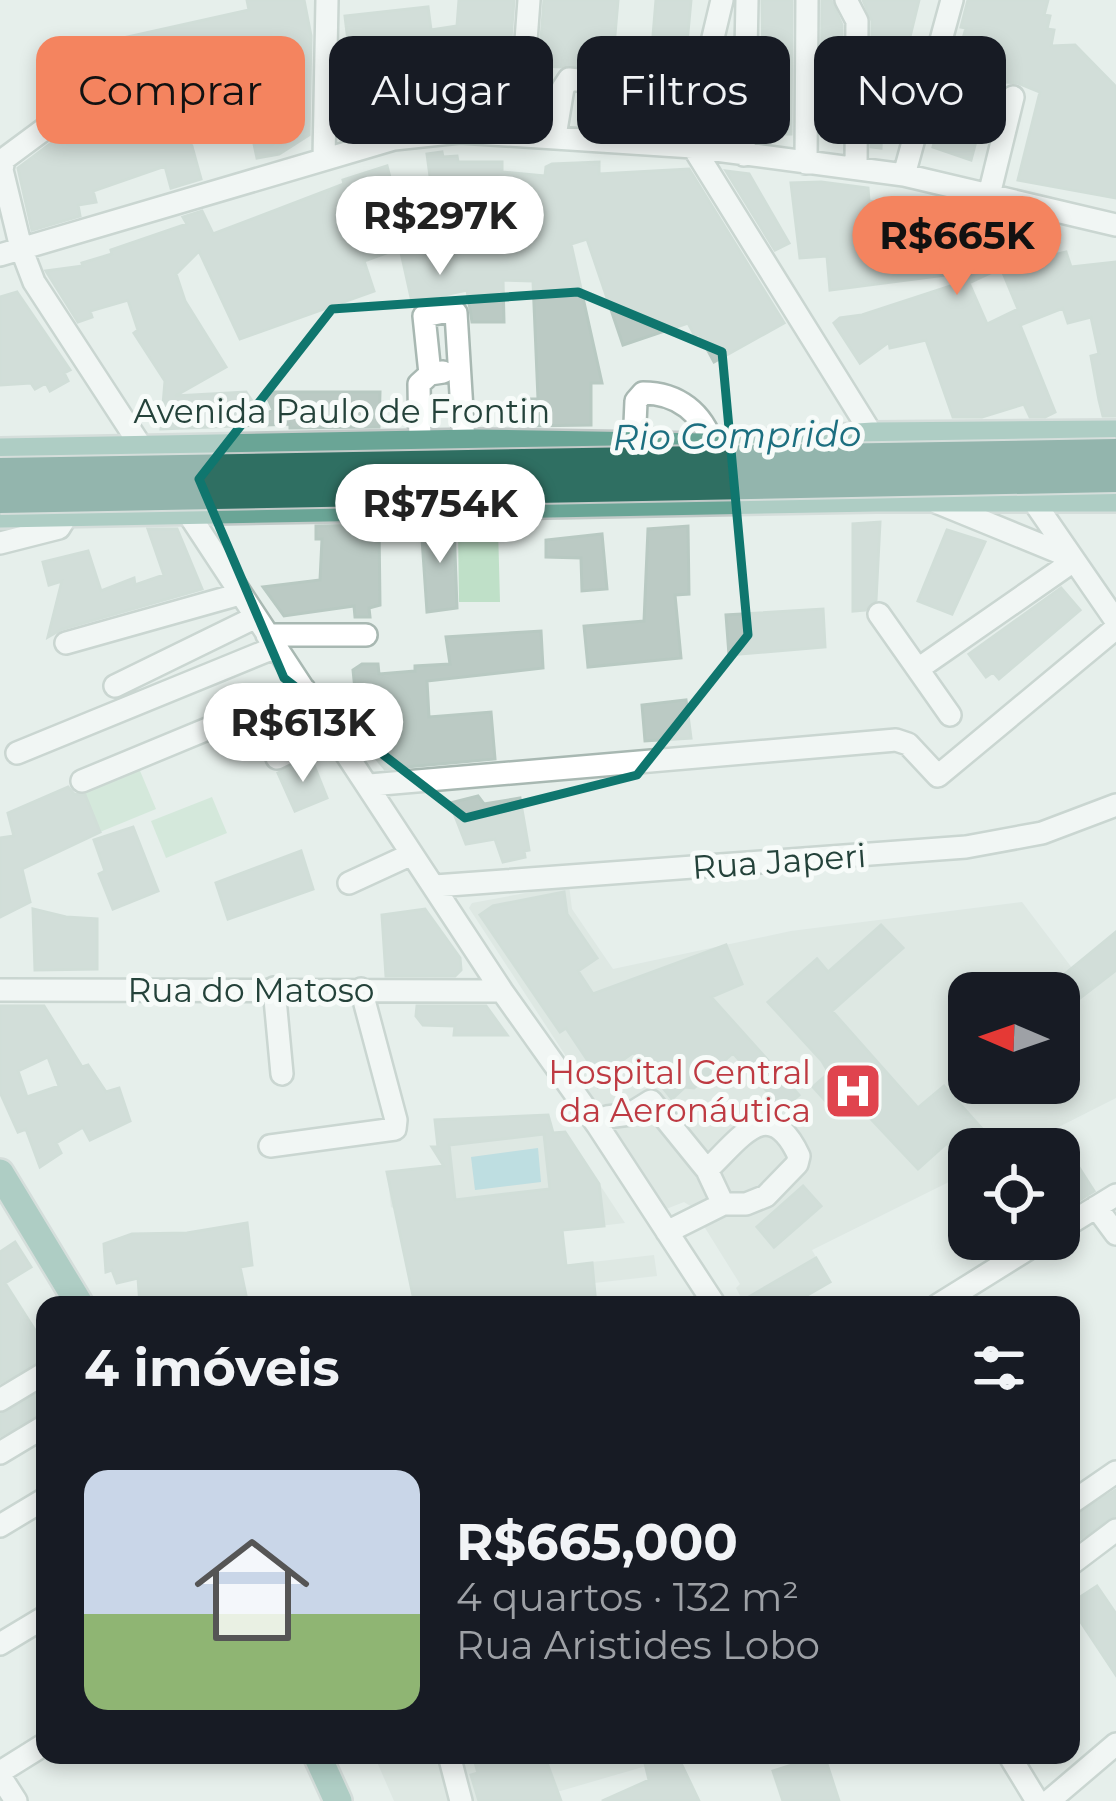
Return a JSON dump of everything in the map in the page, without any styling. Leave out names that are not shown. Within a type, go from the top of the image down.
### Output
[{"type":"highway","points":[[0,473],[1116,454]]},
{"type":"highway","points":[[0,498],[1116,477]]},
{"type":"main road","name":"Avenida Paulo de Frontin","points":[[0,452],[469,443],[709,446],[873,436],[1116,434]]},
{"type":"main road","points":[[1030,436],[1032,499]]},
{"type":"main road","points":[[469,443],[475,507]]},
{"type":"main road","points":[[706,503],[709,446]]},
{"type":"main road","points":[[0,514],[1116,498]]},
{"type":"main road","points":[[0,1173],[75,1296]]},
{"type":"main road","points":[[320,1764],[331,1799]]},
{"type":"street","points":[[324,159],[327,0]]},
{"type":"street","points":[[526,36],[529,0]]},
{"type":"street","points":[[556,136],[563,88],[569,79],[693,93],[701,88],[722,0]]},
{"type":"street","points":[[744,155],[747,0]]},
{"type":"street","points":[[806,163],[807,0]]},
{"type":"street","points":[[846,0],[857,20],[856,168]]},
{"type":"street","points":[[904,175],[952,0]]},
{"type":"street","points":[[989,195],[1013,97]]},
{"type":"street","points":[[553,136],[693,147],[904,175],[1116,225]]},
{"type":"street","points":[[36,138],[2,164],[10,251],[709,1296]]},
{"type":"street","points":[[10,251],[376,144]]},
{"type":"street","points":[[693,147],[873,436],[876,498]]},
{"type":"street","points":[[430,374],[424,316],[447,309],[457,313],[469,443]]},
{"type":"street","points":[[420,444],[419,384],[430,374],[460,370]]},
{"type":"street","points":[[634,447],[635,400],[643,393],[662,393],[686,406],[707,426],[709,446]]},
{"type":"street","points":[[930,499],[1070,559]]},
{"type":"street","points":[[370,785],[896,740],[908,743],[938,776],[1116,625],[1032,499]]},
{"type":"street","points":[[0,543],[59,528],[69,512]]},
{"type":"street","points":[[918,669],[1070,559]]},
{"type":"street","points":[[66,643],[240,594]]},
{"type":"street","points":[[879,614],[950,716]]},
{"type":"street","points":[[17,753],[266,633]]},
{"type":"street","points":[[115,686],[266,633],[366,635]]},
{"type":"street","points":[[82,781],[304,689]]},
{"type":"street","points":[[278,758],[332,731]]},
{"type":"street","name":"Rua Japeri","points":[[435,886],[966,848],[1042,832],[1116,805]]},
{"type":"street","points":[[349,883],[412,854]]},
{"type":"street","points":[[274,988],[282,1074]]},
{"type":"street","points":[[269,1147],[395,1129],[361,989]]},
{"type":"street","name":"Rua do Matoso","points":[[0,990],[502,991]]},
{"type":"street","points":[[598,1126],[607,1117],[629,1114],[651,1101],[707,1170],[723,1204]]},
{"type":"street","points":[[667,1232],[723,1204],[746,1204],[766,1196],[797,1164],[796,1149],[775,1124],[766,1122],[755,1125],[707,1170]]},
{"type":"street","points":[[1080,1217],[1116,1195]]},
{"type":"street","points":[[1096,1207],[1116,1234]]},
{"type":"street","points":[[952,1296],[1010,1260]]},
{"type":"street","points":[[0,1400],[36,1378]]},
{"type":"street","points":[[0,1453],[36,1431]]},
{"type":"street","points":[[1080,1497],[1116,1472]]},
{"type":"street","points":[[0,1526],[36,1504]]},
{"type":"street","points":[[1080,1557],[1116,1530]]},
{"type":"street","points":[[0,1644],[36,1622]]},
{"type":"street","points":[[1049,1801],[1116,1744]]},
{"type":"street","points":[[16,1801],[0,1774],[36,1750]]},
{"type":"street","points":[[1079,1801],[1098,1760]]},
{"type":"street","points":[[451,1764],[461,1801]]},
{"type":"street","points":[[1014,1764],[1037,1801]]},
{"type":"highlighted area","points":[[578,292],[722,352],[748,635],[637,775],[465,818],[284,678],[199,479],[332,309]]},
{"type":"shaded area","name":"Hospital Central da Aeronáutica","points":[[569,885],[572,909],[613,969],[791,931],[1022,902],[1072,968],[1116,932],[1116,1098],[1057,1128],[948,1128],[948,1182],[812,1250],[830,1282],[806,1296],[740,1296],[736,1288],[740,1284],[692,1207],[684,1202],[666,1209],[469,908],[472,903]]},
{"type":"shaded area","points":[[565,1132],[625,1223],[563,1230],[566,1265],[654,1255],[657,1276],[594,1283],[595,1296],[577,1296],[391,1207],[387,1172],[442,1166],[432,1147]]},
{"type":"shaded area","points":[[378,1764],[653,1764],[526,1801],[394,1801]]},
{"type":"green space","points":[[498,528],[500,602],[459,602],[458,530]]},
{"type":"green space","points":[[138,766],[156,809],[100,832],[83,789]]},
{"type":"green space","points":[[212,797],[227,833],[166,858],[151,821]]},
{"type":"water","points":[[538,1148],[541,1182],[475,1190],[471,1157]]},
{"type":"building","points":[[247,0],[304,0],[311,36],[309,135],[305,138],[305,36],[132,36],[249,10]]},
{"type":"building","points":[[459,0],[514,0],[511,36],[347,36],[345,16],[428,7],[431,30],[457,26]]},
{"type":"building","points":[[544,0],[618,0],[615,36],[577,36],[577,68],[553,67],[553,36],[541,36]]},
{"type":"building","points":[[656,0],[691,0],[688,36],[653,36]]},
{"type":"building","points":[[762,0],[792,0],[791,134],[790,36],[763,36]]},
{"type":"building","points":[[822,0],[831,0],[842,36],[822,36]]},
{"type":"building","points":[[863,0],[919,0],[910,36],[872,36],[872,21]]},
{"type":"building","points":[[968,0],[1048,0],[1044,15],[1050,16],[1047,29],[1054,30],[1051,46],[1075,45],[1116,87],[1116,198],[1018,180],[1040,92],[1006,82],[1006,36],[964,36],[966,28],[961,27]]},
{"type":"building","points":[[50,144],[191,144],[201,179],[171,188],[165,166],[93,191],[96,202],[78,205],[80,216],[32,230],[18,168]]},
{"type":"building","points":[[254,144],[295,144],[279,154],[257,158]]},
{"type":"building","points":[[934,144],[975,144],[971,160]]},
{"type":"building","points":[[442,152],[443,157],[457,156],[458,162],[502,162],[502,172],[545,176],[546,167],[552,164],[599,162],[599,174],[689,169],[784,323],[714,362],[688,323],[623,345],[587,239],[571,244],[602,383],[591,383],[591,425],[526,426],[526,399],[538,399],[533,281],[503,280],[504,322],[472,322],[467,290],[412,302],[400,248],[364,261],[374,291],[240,339],[199,251],[176,274],[185,301],[226,367],[175,396],[246,392],[262,416],[273,410],[265,392],[380,392],[379,427],[290,428],[290,424],[161,429],[165,381],[134,333],[138,330],[128,300],[90,311],[92,317],[78,322],[46,271],[83,266],[112,254],[111,250],[187,224],[183,217],[202,211],[213,234],[387,166],[401,220],[428,214],[432,191],[427,154]]},
{"type":"building","points":[[726,171],[749,174],[789,243],[775,250]]},
{"type":"building","points":[[791,183],[868,188],[869,201],[918,209],[915,227],[938,215],[947,235],[966,226],[971,236],[978,232],[987,251],[1001,242],[1038,248],[1045,257],[1066,252],[1071,267],[1116,262],[1116,416],[1103,416],[1091,356],[1099,354],[1091,317],[1068,323],[1063,308],[1020,325],[1055,412],[1045,417],[1030,417],[1024,404],[982,417],[953,417],[926,340],[890,348],[889,342],[860,363],[834,323],[963,282],[961,273],[830,290],[827,256],[800,258]],"holes":[[[1001,268],[1018,309],[987,324],[969,283]]]},
{"type":"building","points":[[17,292],[70,370],[64,373],[68,381],[50,391],[46,383],[35,389],[31,383],[0,385],[0,297]]},
{"type":"building","points":[[880,522],[876,600],[865,610],[853,611],[853,524]]},
{"type":"building","points":[[421,524],[454,524],[457,608],[427,612]]},
{"type":"building","points":[[379,525],[380,605],[369,608],[370,617],[355,617],[354,606],[284,616],[263,587],[320,580],[322,539],[316,539],[316,526]]},
{"type":"building","points":[[688,526],[689,594],[675,595],[681,658],[588,667],[584,626],[644,621],[648,529]]},
{"type":"building","points":[[148,529],[177,529],[202,589],[48,637],[62,581],[49,585],[43,562],[88,551],[101,591],[134,578],[135,585],[164,575]]},
{"type":"building","points":[[947,530],[985,542],[952,614],[918,601]]},
{"type":"building","points":[[602,534],[607,589],[582,591],[581,558],[546,557],[546,540]]},
{"type":"building","points":[[1061,588],[1080,610],[999,679],[993,672],[986,677],[969,654]]},
{"type":"building","points":[[823,609],[825,647],[729,655],[726,615]]},
{"type":"building","points":[[541,631],[543,668],[427,681],[429,717],[491,712],[495,759],[385,769],[360,739],[353,670],[362,664],[378,664],[379,674],[415,671],[415,666],[450,664],[446,637]]},
{"type":"building","points":[[686,700],[691,738],[645,741],[642,705]]},
{"type":"building","points":[[311,758],[327,798],[295,811],[278,773]]},
{"type":"building","points":[[68,787],[74,794],[85,795],[100,832],[22,869],[30,902],[0,917],[0,838],[14,836],[8,813]]},
{"type":"building","points":[[478,796],[484,804],[520,798],[529,850],[524,851],[525,857],[503,862],[495,839],[466,844],[450,803]]},
{"type":"building","points":[[133,827],[158,891],[113,909],[99,874],[105,871],[94,840]]},
{"type":"building","points":[[301,851],[313,889],[228,919],[216,883]]},
{"type":"building","points":[[564,892],[567,914],[597,958],[578,971],[593,994],[726,945],[742,984],[711,997],[799,1095],[783,1109],[733,1053],[694,1088],[685,1087],[672,1099],[634,1052],[607,1071],[612,1077],[598,1087],[585,1068],[590,1064],[566,1028],[560,1032],[480,915],[493,906]]},
{"type":"building","points":[[33,909],[97,919],[97,969],[35,970]]},
{"type":"building","points":[[425,909],[460,958],[461,970],[455,976],[386,976],[382,915]]},
{"type":"building","points":[[881,925],[903,948],[832,1011],[918,1108],[944,1086],[948,1104],[960,1104],[981,1128],[948,1128],[948,1144],[918,1169],[856,1103],[840,1117],[813,1087],[829,1073],[822,1061],[768,1002],[817,959],[828,972]]},
{"type":"building","points":[[1116,932],[1116,970],[1080,998],[1080,972],[1067,972]]},
{"type":"building","points":[[0,1006],[44,1006],[82,1067],[88,1065],[106,1092],[119,1088],[130,1121],[90,1140],[83,1127],[56,1143],[61,1153],[40,1167],[26,1129],[18,1132],[0,1092]],"holes":[[[48,1057],[59,1086],[27,1097],[18,1071]]]},
{"type":"building","points":[[417,1006],[486,1006],[507,1035],[454,1035],[455,1026],[423,1025],[416,1016]]},
{"type":"building","points":[[548,1115],[553,1133],[565,1132],[599,1184],[604,1226],[562,1230],[566,1266],[592,1263],[595,1296],[413,1296],[387,1172],[444,1166],[432,1147],[438,1147],[435,1120]],"holes":[[[544,1134],[550,1189],[455,1200],[449,1145]]]},
{"type":"building","points":[[1080,1169],[1094,1191],[1080,1200]]},
{"type":"building","points":[[803,1186],[821,1206],[774,1247],[757,1227]]},
{"type":"building","points":[[247,1223],[252,1265],[240,1267],[246,1296],[139,1296],[138,1278],[117,1283],[112,1270],[106,1272],[104,1244],[132,1234],[187,1233]]},
{"type":"building","points":[[15,1242],[31,1267],[5,1283],[36,1332],[36,1363],[0,1383],[0,1252]]},
{"type":"building","points":[[816,1258],[830,1282],[806,1296],[751,1296]]},
{"type":"building","points":[[36,1395],[36,1416],[0,1436],[0,1415]]},
{"type":"building","points":[[1116,1490],[1116,1515],[1080,1539],[1080,1512]]},
{"type":"building","points":[[1097,1586],[1116,1614],[1116,1675],[1080,1621],[1080,1597]]},
{"type":"building","points":[[476,1764],[547,1764],[561,1801],[479,1801],[471,1775],[478,1773]]},
{"type":"building","points":[[645,1764],[681,1764],[699,1801],[602,1801],[649,1780]]},
{"type":"building","points":[[795,1764],[827,1764],[839,1801],[783,1801],[773,1771]]},
{"type":"place","name":"Hospital Central da Aeronáutica","points":[[853,1091]]},
{"type":"water label","name":"Rio Comprido","points":[[737,435]]}]
